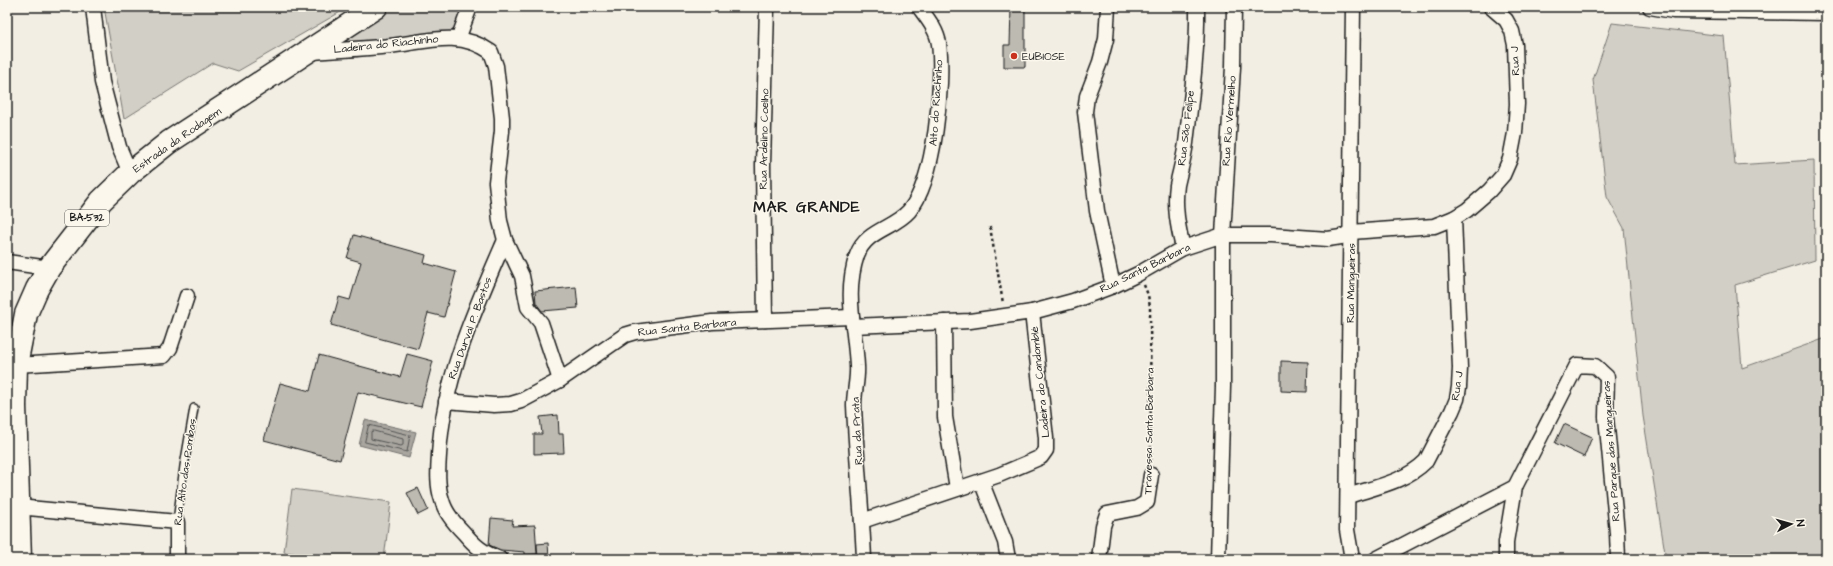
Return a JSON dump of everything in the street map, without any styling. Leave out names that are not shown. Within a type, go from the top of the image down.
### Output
[{"type":"main road","name":"Estrada da Rodagem","points":[[15,550],[16,365],[26,314],[37,289],[49,268],[101,201],[130,173],[169,142],[376,7]]},
{"type":"street","points":[[93,7],[102,82],[119,147],[130,173]]},
{"type":"street","points":[[458,39],[470,7]]},
{"type":"street","name":"Rua Ardelino Coelho","points":[[765,320],[763,165],[767,7]]},
{"type":"street","name":"Alto do Riachinho","points":[[852,321],[850,285],[857,254],[864,242],[873,234],[902,217],[916,201],[925,179],[934,146],[940,70],[939,43],[933,27],[919,7]]},
{"type":"street","points":[[1108,7],[1105,44],[1087,96],[1085,112],[1097,211],[1113,286]]},
{"type":"street","name":"Rua São Felipe","points":[[1183,248],[1177,223],[1176,203],[1177,186],[1186,144],[1197,30],[1197,7]]},
{"type":"street","name":"Rua Rio Vermelho","points":[[1218,559],[1223,393],[1223,235],[1234,7]]},
{"type":"street","name":"Rua Mangueiras","points":[[1352,559],[1347,530],[1353,7]]},
{"type":"street","name":"Rua J","points":[[1223,235],[1271,235],[1328,239],[1341,237],[1351,232],[1434,226],[1454,218],[1489,191],[1503,175],[1510,159],[1515,133],[1517,104],[1515,45],[1512,31],[1506,20],[1490,7]]},
{"type":"street","points":[[1650,7],[1673,11],[1826,13]]},
{"type":"street","name":"Ladeira do Riachinho","points":[[305,53],[390,46],[439,38],[458,39],[472,43],[491,52],[496,66],[502,131],[496,182],[497,200],[505,240],[522,276],[528,307],[538,317],[544,330],[560,380]]},
{"type":"street","name":"Rua J","points":[[1348,496],[1399,480],[1418,469],[1426,461],[1457,399],[1460,368],[1454,218]]},
{"type":"street","name":"Rua Santa Barbara","points":[[446,401],[494,405],[511,404],[526,399],[560,380],[625,335],[635,332],[712,322],[765,320],[944,322],[970,321],[1032,312],[1072,301],[1113,286],[1138,274],[1183,248],[1223,235]]},
{"type":"street","name":"Rua Durval P. Bastos","points":[[500,559],[485,556],[453,521],[442,502],[438,482],[440,439],[446,401],[461,347],[505,240]]},
{"type":"street","points":[[7,262],[49,268]]},
{"type":"street","points":[[16,365],[164,356],[170,348],[187,296]]},
{"type":"street","name":"Ladeira do Candomblé","points":[[862,520],[957,488],[981,482],[1041,457],[1046,450],[1046,438],[1032,312]]},
{"type":"street","name":"Rua da Prata","points":[[852,321],[857,368],[854,403],[864,559]]},
{"type":"street","points":[[944,322],[945,417],[957,488]]},
{"type":"street","name":"Rua Parque das Mangueiras","points":[[1515,487],[1577,365],[1595,366],[1607,377],[1606,417],[1618,559]]},
{"type":"street","name":"Travessa Santa Barbara","points":[[1099,559],[1103,526],[1107,514],[1137,508],[1148,502],[1151,475]]},
{"type":"street","points":[[981,482],[1005,542],[1008,559]]},
{"type":"street","points":[[1376,559],[1515,487]]},
{"type":"street","points":[[1506,559],[1506,542],[1515,487]]},
{"type":"street","points":[[14,514],[178,522]]},
{"type":"street","name":"Rua Alto das Pombas","points":[[177,559],[178,522]]},
{"type":"lane","name":"Rua Alto das Pombas","points":[[178,522],[184,466],[194,408]]},
{"type":"path","points":[[990,227],[1005,315]]},
{"type":"path","name":"Travessa Santa Barbara","points":[[1138,274],[1148,295],[1150,307],[1151,475]]},
{"type":"shaded area","points":[[104,7],[349,7],[238,71],[213,63],[124,119]]},
{"type":"shaded area","points":[[393,7],[465,7],[459,30],[403,41],[346,45],[344,37]]},
{"type":"shaded area","points":[[1612,23],[1724,36],[1735,165],[1814,160],[1815,260],[1735,285],[1742,368],[1826,338],[1826,559],[1666,559],[1643,416],[1624,228],[1607,197],[1593,80]]},
{"type":"shaded area","points":[[292,489],[391,502],[384,559],[336,559],[284,552]]},
{"type":"water","points":[[365,420],[416,432],[409,458],[359,445]]},
{"type":"building","points":[[1011,7],[1025,7],[1025,67],[1004,67],[1004,45],[1010,45]]},
{"type":"building","points":[[354,235],[426,255],[424,263],[456,272],[444,317],[428,313],[418,349],[331,325],[339,297],[350,300],[361,262],[347,258]]},
{"type":"building","points":[[576,287],[578,308],[542,311],[536,303],[535,291]]},
{"type":"building","points":[[407,354],[433,361],[421,407],[358,392],[340,460],[264,440],[280,383],[310,391],[319,355],[400,377]]},
{"type":"building","points":[[1281,361],[1308,362],[1307,392],[1281,391]]},
{"type":"building","points":[[558,415],[559,434],[563,434],[564,453],[534,454],[534,434],[542,434],[540,417]]},
{"type":"building","points":[[1564,424],[1592,437],[1584,457],[1555,443]]},
{"type":"building","points":[[418,488],[428,510],[418,515],[407,493]]},
{"type":"building","points":[[491,518],[513,520],[512,526],[535,525],[537,554],[525,555],[525,552],[501,550],[489,545]]},
{"type":"building","points":[[548,543],[549,558],[538,559],[537,544]]},
{"type":"place","name":"EUBIOSE","points":[[1014,56]]},
{"type":"district","name":"MAR GRANDE","points":[[807,207]]}]
